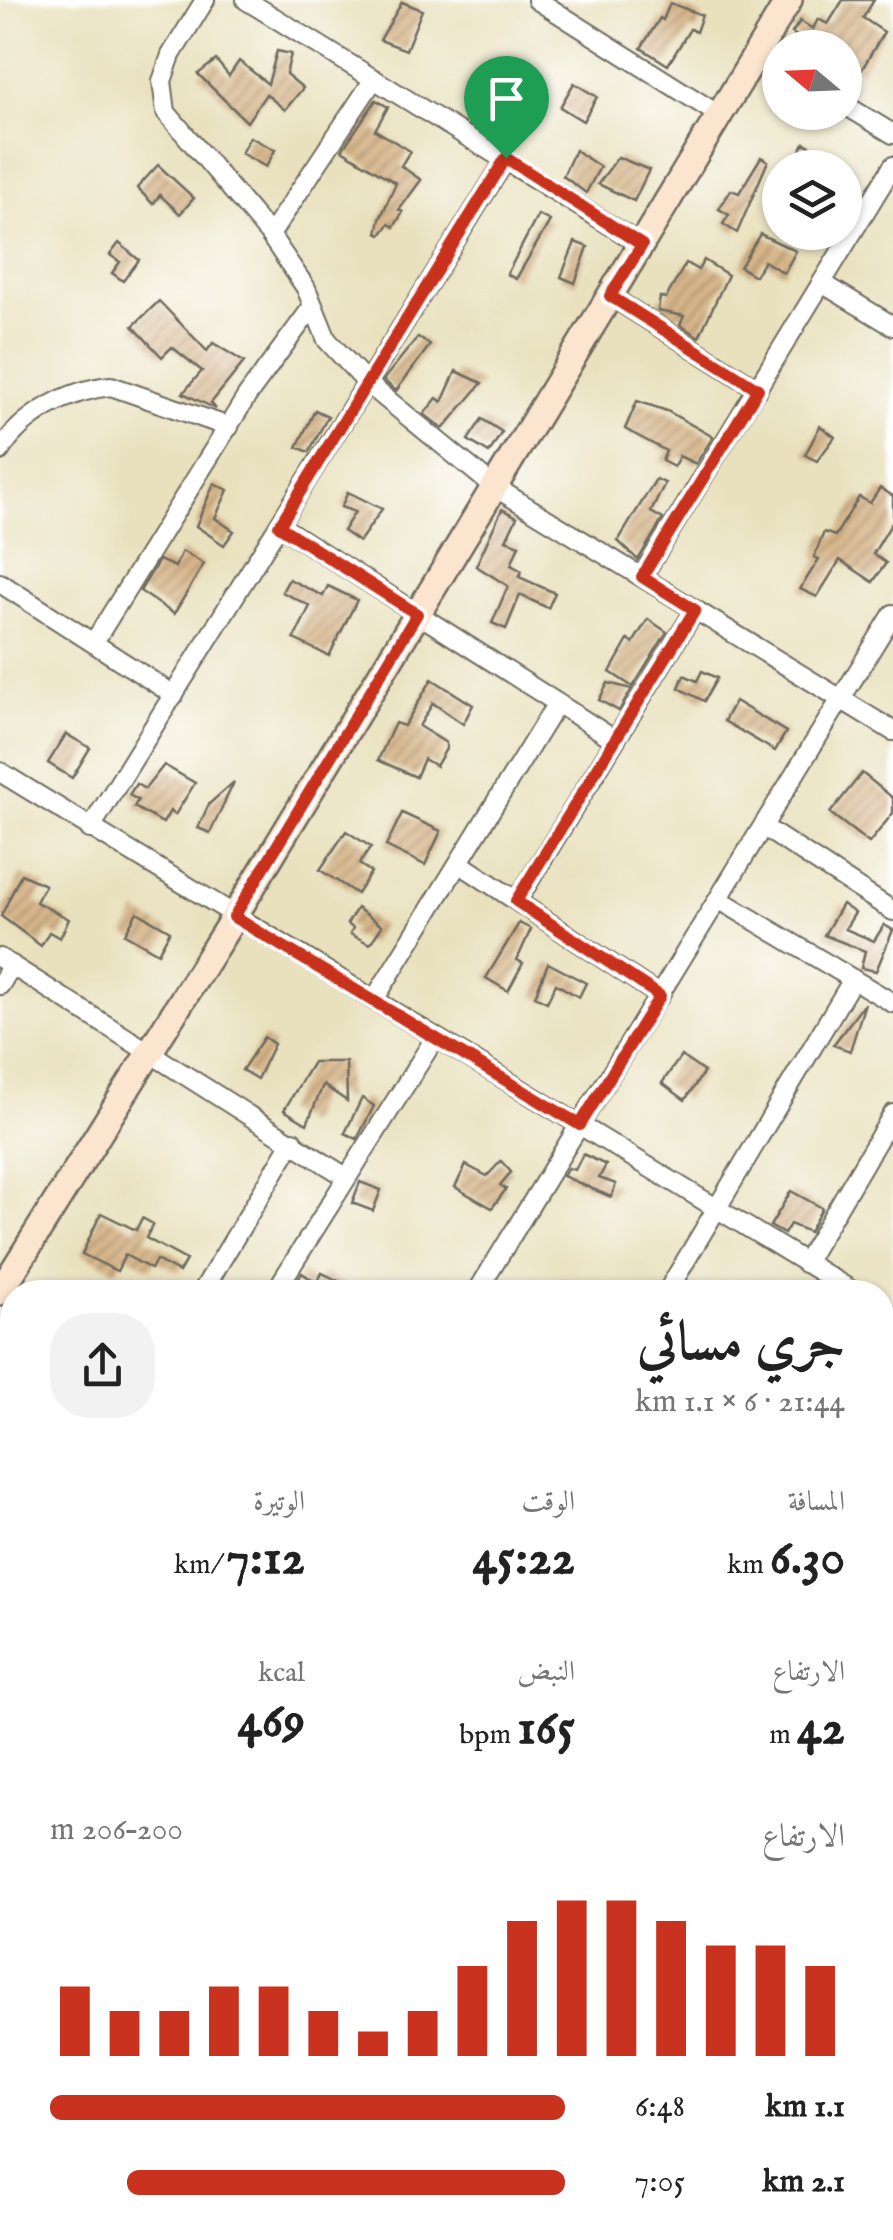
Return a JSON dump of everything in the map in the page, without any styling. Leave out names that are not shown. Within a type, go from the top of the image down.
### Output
[{"type":"street","points":[[205,0],[171,55],[162,81],[166,112],[270,234],[327,340],[367,383],[494,486],[893,731]]},
{"type":"street","points":[[246,0],[642,245]]},
{"type":"street","points":[[537,0],[719,115]]},
{"type":"street","points":[[779,30],[789,0]]},
{"type":"street","points":[[7,1280],[146,1051],[234,917],[719,115],[762,66]]},
{"type":"street","points":[[270,234],[374,79]]},
{"type":"street","points":[[862,115],[893,134]]},
{"type":"street","points":[[90,828],[506,158]]},
{"type":"street","points":[[642,577],[893,166]]},
{"type":"street","points":[[822,282],[893,326]]},
{"type":"street","points":[[610,296],[758,389]]},
{"type":"street","points":[[94,642],[229,427],[312,306]]},
{"type":"street","points":[[0,451],[26,421],[90,388],[111,386],[229,427]]},
{"type":"street","points":[[279,526],[614,740]]},
{"type":"street","points":[[0,583],[174,695]]},
{"type":"street","points":[[516,901],[695,610]]},
{"type":"street","points":[[484,1280],[893,614]]},
{"type":"street","points":[[374,1000],[557,703]]},
{"type":"street","points":[[2,779],[90,828],[834,1280]]},
{"type":"street","points":[[765,828],[893,911]]},
{"type":"street","points":[[459,863],[660,996]]},
{"type":"street","points":[[720,900],[893,1003]]},
{"type":"street","points":[[0,986],[6,962],[346,1177]]},
{"type":"street","points":[[674,1280],[853,979]]},
{"type":"street","points":[[282,1280],[435,1038]]},
{"type":"street","points":[[806,1263],[890,1126]]},
{"type":"street","points":[[209,1280],[292,1141]]},
{"type":"building","points":[[843,0],[874,0],[863,18],[884,32],[862,69],[862,30],[794,30],[800,21],[813,29],[818,19],[828,24]]},
{"type":"building","points":[[402,2],[422,10],[406,50],[380,40]]},
{"type":"building","points":[[670,3],[702,15],[696,32],[690,29],[668,65],[641,48],[660,18],[663,20]]},
{"type":"building","points":[[277,51],[291,54],[286,74],[303,88],[285,110],[266,94],[247,122],[198,74],[216,60],[229,76],[239,61],[268,84]]},
{"type":"building","points":[[574,83],[597,97],[583,121],[560,107]]},
{"type":"building","points":[[376,100],[388,107],[375,130],[410,151],[401,166],[421,180],[399,210],[403,212],[394,227],[389,224],[381,235],[377,233],[380,219],[396,183],[342,150]]},
{"type":"building","points":[[250,137],[275,150],[266,167],[241,153]]},
{"type":"building","points":[[804,143],[819,150],[801,150]]},
{"type":"building","points":[[575,150],[600,167],[586,193],[563,176]]},
{"type":"building","points":[[618,157],[649,170],[634,201],[598,184]]},
{"type":"building","points":[[762,158],[762,175],[737,233],[723,224],[729,215],[719,209],[731,190],[739,193]]},
{"type":"building","points":[[158,165],[194,198],[180,214],[160,195],[153,204],[137,188]]},
{"type":"building","points":[[538,215],[550,221],[516,279],[507,274]]},
{"type":"building","points":[[760,234],[762,250],[796,251],[784,273],[764,261],[755,276],[740,267]]},
{"type":"building","points":[[575,242],[588,247],[575,283],[561,277]]},
{"type":"building","points":[[119,243],[139,260],[123,281],[112,273],[120,262],[110,255]]},
{"type":"building","points":[[704,260],[728,275],[699,337],[680,325],[684,316],[658,311],[660,297],[666,298],[686,263],[698,270]]},
{"type":"building","points":[[159,301],[207,351],[213,343],[244,362],[211,403],[216,409],[183,393],[202,371],[172,347],[162,357],[133,326]]},
{"type":"building","points":[[418,337],[430,345],[396,391],[383,380]]},
{"type":"building","points":[[456,371],[482,383],[443,429],[424,414],[437,398],[442,402]]},
{"type":"building","points":[[637,401],[667,411],[713,437],[696,464],[679,456],[674,467],[662,461],[666,451],[625,429]]},
{"type":"building","points":[[315,410],[328,416],[309,452],[297,447]]},
{"type":"building","points":[[482,419],[502,432],[489,453],[468,440]]},
{"type":"building","points":[[820,426],[835,437],[817,461],[805,455]]},
{"type":"building","points":[[656,479],[665,483],[651,512],[663,519],[638,560],[618,541]]},
{"type":"building","points":[[214,483],[228,490],[215,518],[234,531],[224,545],[196,526]]},
{"type":"building","points":[[880,488],[893,496],[893,521],[873,554],[886,563],[873,582],[840,560],[817,597],[800,589],[819,559],[814,557],[824,532],[835,536],[859,497],[870,503]]},
{"type":"building","points":[[348,492],[382,509],[359,542],[343,531],[355,512],[341,507]]},
{"type":"building","points":[[502,509],[517,517],[506,540],[519,545],[511,565],[522,571],[519,577],[555,593],[548,608],[520,595],[506,629],[492,623],[508,586],[476,566]]},
{"type":"building","points":[[182,551],[204,564],[174,614],[140,591],[159,560],[175,567]]},
{"type":"building","points":[[289,579],[323,596],[328,586],[357,600],[329,656],[294,639],[310,606],[282,592]]},
{"type":"building","points":[[648,619],[667,632],[633,687],[610,672],[628,640],[633,643]]},
{"type":"building","points":[[702,671],[717,678],[704,701],[679,688],[684,675],[697,681]]},
{"type":"building","points":[[432,679],[473,705],[463,724],[433,703],[419,726],[446,743],[446,749],[436,766],[424,759],[416,777],[378,760],[395,723],[404,726]]},
{"type":"building","points":[[608,683],[632,689],[619,711],[599,700]]},
{"type":"building","points":[[735,701],[786,732],[775,751],[724,721]]},
{"type":"building","points":[[66,734],[90,748],[72,778],[48,763]]},
{"type":"building","points":[[164,765],[195,783],[175,815],[170,811],[163,823],[134,807],[138,800],[129,795],[136,784],[145,789]]},
{"type":"building","points":[[862,773],[893,798],[893,813],[869,843],[830,813]]},
{"type":"building","points":[[234,782],[210,833],[198,828],[209,804]]},
{"type":"building","points":[[402,813],[441,831],[425,865],[386,846]]},
{"type":"building","points":[[346,831],[371,847],[359,864],[371,872],[357,894],[320,870]]},
{"type":"building","points":[[21,874],[45,885],[36,902],[69,919],[60,938],[49,932],[41,946],[1,916]]},
{"type":"building","points":[[842,904],[855,913],[845,929],[874,941],[884,925],[893,930],[876,971],[861,968],[865,951],[824,935]]},
{"type":"building","points":[[357,908],[382,926],[370,944],[350,934],[353,928],[347,924]]},
{"type":"building","points":[[137,912],[170,931],[158,953],[125,934]]},
{"type":"building","points":[[519,923],[531,929],[517,960],[523,963],[508,991],[486,978]]},
{"type":"building","points":[[548,963],[586,983],[579,997],[556,984],[547,1002],[535,996]]},
{"type":"building","points":[[865,1003],[850,1051],[833,1045]]},
{"type":"building","points":[[264,1037],[274,1044],[257,1079],[242,1070]]},
{"type":"building","points":[[681,1056],[704,1072],[685,1100],[662,1083]]},
{"type":"building","points":[[313,1062],[346,1062],[347,1101],[323,1085],[307,1124],[284,1110]]},
{"type":"building","points":[[362,1098],[374,1106],[357,1139],[345,1133]]},
{"type":"building","points":[[583,1154],[606,1165],[599,1178],[616,1184],[611,1197],[563,1176],[568,1168],[575,1170]]},
{"type":"building","points":[[501,1161],[511,1172],[500,1185],[506,1189],[492,1208],[455,1187],[466,1165],[487,1176]]},
{"type":"building","points":[[360,1182],[381,1190],[373,1211],[352,1203]]},
{"type":"building","points":[[791,1191],[822,1208],[809,1232],[790,1224],[784,1234],[770,1226]]},
{"type":"building","points":[[101,1213],[136,1230],[142,1218],[153,1224],[146,1238],[186,1260],[179,1272],[156,1260],[151,1269],[125,1255],[117,1271],[82,1254]]},
{"type":"building","points":[[322,1273],[336,1280],[318,1280]]},
{"type":"route","points":[[506,158],[642,245],[610,296],[758,389],[642,577],[695,610],[516,901],[660,996],[580,1125],[234,917],[417,614],[279,526],[506,158]]}]
